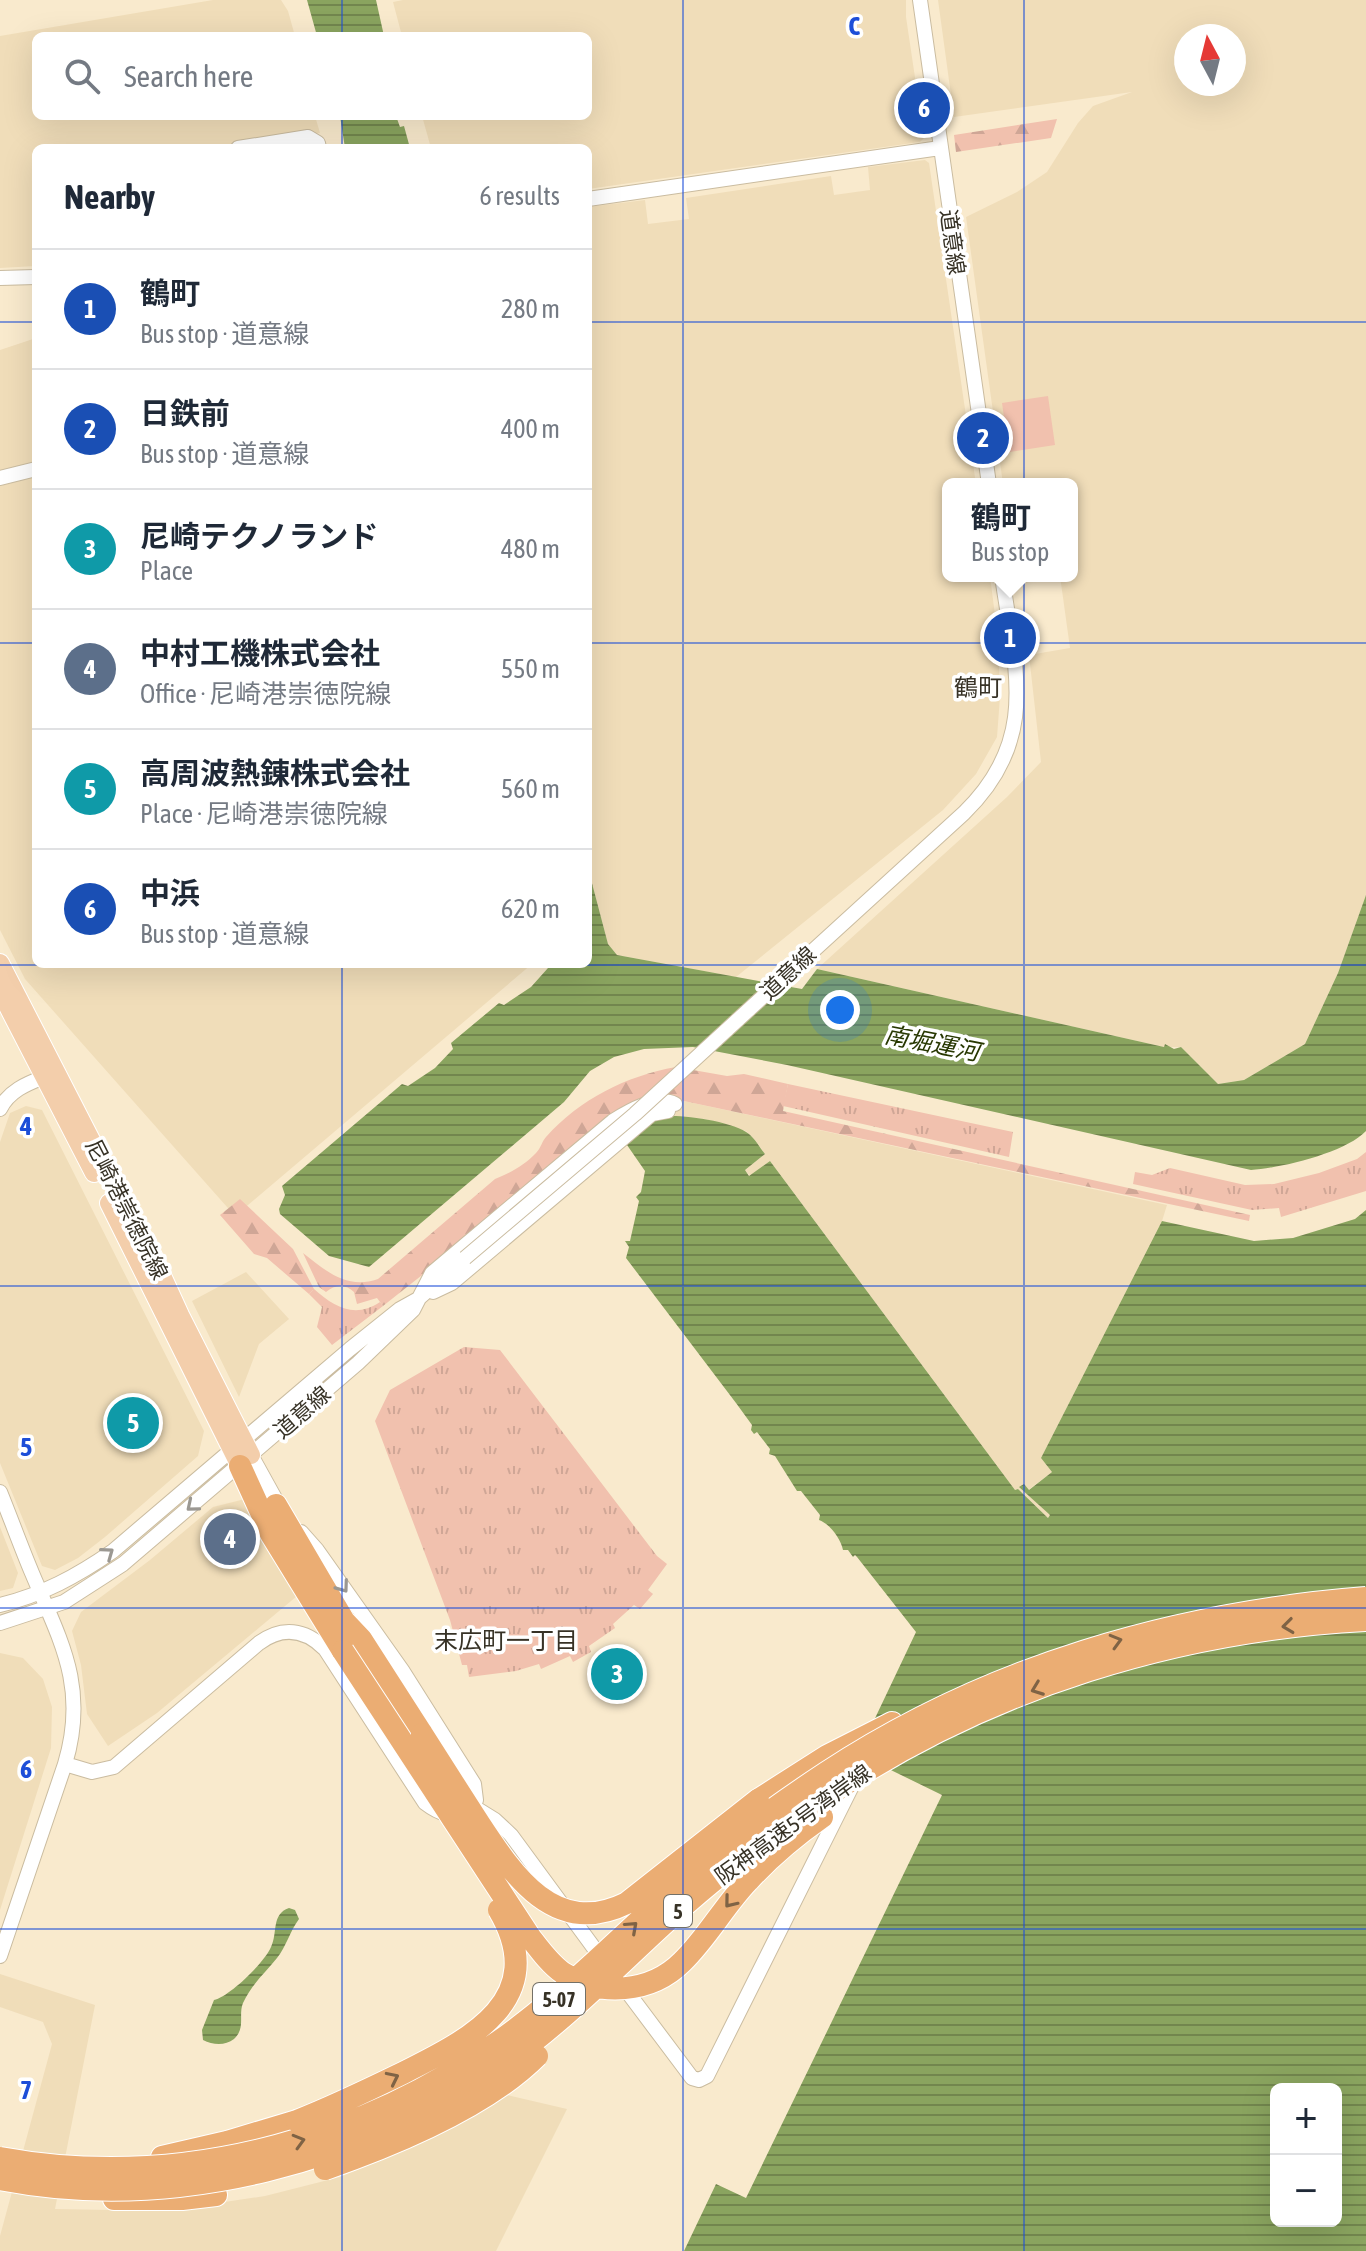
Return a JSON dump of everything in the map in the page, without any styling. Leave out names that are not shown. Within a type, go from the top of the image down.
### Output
[{"type":"highway","name":"5-07","points":[[242,1453],[271,1534],[516,1876],[546,1902],[563,1909],[583,1913],[611,1910],[635,1899],[758,1800],[827,1756],[984,1680],[1027,1665],[1064,1657]]},
{"type":"highway","name":"5-07","points":[[53,2166],[161,2157],[240,2139],[297,2121],[355,2096],[478,2031],[497,2012],[513,1978],[515,1956],[511,1935],[501,1913],[460,1848],[352,1645],[344,1621],[276,1505]]},
{"type":"highway","name":"阪神高速5号湾岸線","points":[[0,2158],[53,2166],[169,2165],[242,2154],[307,2139],[405,2099],[467,2063],[528,2020],[704,1862],[754,1823],[866,1747],[946,1705],[1064,1657],[1137,1635],[1211,1618],[1366,1598]]},
{"type":"highway","name":"阪神高速5号湾岸線","points":[[0,2179],[51,2186],[103,2188],[204,2182],[312,2157],[412,2117],[478,2080],[519,2052],[707,1886],[798,1815],[912,1744],[994,1706],[1082,1672],[1172,1646],[1254,1630],[1366,1620]]},
{"type":"highway","name":"5-07","points":[[0,2187],[46,2194],[147,2200],[216,2195],[284,2181],[354,2159],[424,2129],[513,2075],[528,2064],[546,2043],[558,2015],[559,2001],[558,1974],[549,1945],[352,1645]]},
{"type":"highway","name":"5-07","points":[[403,1742],[515,1916],[551,1963],[583,1983],[600,1988],[629,1988],[658,1980],[681,1964],[746,1882],[804,1830],[897,1764],[994,1706]]},
{"type":"main road","name":"尼崎港崇徳院線","points":[[0,963],[129,1214],[148,1245],[242,1453]]},
{"type":"main road","name":"尼崎港崇徳院線","points":[[0,991],[242,1453]]},
{"type":"street","name":"道意線","points":[[920,0],[988,478]]},
{"type":"street","points":[[263,144],[308,137],[318,144]]},
{"type":"street","points":[[592,198],[940,148]]},
{"type":"street","points":[[0,278],[32,277]]},
{"type":"street","points":[[0,478],[32,470]]},
{"type":"street","name":"道意線","points":[[242,1453],[350,1349],[400,1309],[418,1299],[635,1114],[980,797],[1001,768],[1012,738],[1018,703],[1003,582]]},
{"type":"street","points":[[0,1109],[18,1089],[44,1077]]},
{"type":"street","points":[[668,1101],[675,1104],[672,1110],[652,1114],[623,1136],[452,1283],[418,1299],[432,1273],[613,1121],[633,1108],[668,1101]]},
{"type":"street","points":[[65,1764],[92,1772],[114,1767],[259,1643],[270,1635],[295,1631],[315,1639],[325,1649],[425,1803],[434,1810],[455,1816],[468,1814],[474,1807],[474,1784],[402,1670],[317,1550],[276,1505],[242,1453]]},
{"type":"street","points":[[0,1605],[41,1593],[80,1574],[242,1453]]},
{"type":"street","points":[[0,1623],[48,1608],[105,1578],[242,1453]]},
{"type":"street","points":[[0,1492],[48,1608],[72,1681],[74,1727],[65,1764],[0,1956]]},
{"type":"street","points":[[474,1807],[511,1835],[692,2078],[699,2080],[707,2076],[861,1769]]},
{"type":"shaded area","points":[[213,0],[281,0],[294,32],[32,32],[32,120],[316,120],[320,133],[246,144],[32,144],[32,266],[0,268],[0,36]]},
{"type":"shaded area","points":[[906,0],[924,138],[920,142],[592,188],[592,144],[430,144],[423,120],[592,120],[592,32],[401,32],[393,2]]},
{"type":"shaded area","points":[[938,0],[1366,0],[1366,895],[1338,973],[1305,1044],[1244,1080],[1218,1084],[1181,1047],[1164,1047],[817,969],[1007,797],[1041,762],[1029,655],[1070,648],[1061,582],[1078,582],[1078,478],[1002,478],[966,217],[1017,192],[1047,172],[1078,123],[1093,106],[1132,92],[954,117]]},
{"type":"shaded area","points":[[925,160],[929,163],[975,478],[942,478],[942,582],[991,582],[998,639],[1000,697],[997,737],[976,774],[943,810],[736,977],[617,955],[608,944],[592,883],[592,207],[645,200],[648,224],[689,219],[686,198],[831,176],[834,195],[870,190],[868,167]]},
{"type":"shaded area","points":[[32,339],[32,465],[0,473],[0,350]]},
{"type":"shaded area","points":[[32,477],[32,968],[527,968],[235,1216],[25,979],[0,930],[0,486]]},
{"type":"shaded area","points":[[679,1100],[1167,1205],[1162,1221],[1041,1458],[1052,1472],[1028,1490],[1020,1487],[1050,1515],[1048,1518],[1018,1489],[1015,1490],[770,1161],[750,1176],[745,1170],[765,1154],[755,1140],[746,1131],[705,1119],[675,1116]]},
{"type":"shaded area","points":[[26,1106],[42,1110],[204,1431],[198,1456],[105,1537],[78,1558],[55,1570],[42,1566],[0,1463],[0,1142],[10,1113]]},
{"type":"shaded area","points":[[246,1272],[289,1319],[259,1344],[239,1397],[192,1301]]},
{"type":"shaded area","points":[[245,1499],[297,1596],[157,1713],[108,1746],[87,1714],[81,1665],[72,1631],[81,1612],[213,1507]]},
{"type":"shaded area","points":[[0,1527],[18,1573],[13,1588],[0,1591]]},
{"type":"shaded area","points":[[0,1653],[23,1658],[43,1679],[52,1707],[51,1748],[0,1910]]},
{"type":"shaded area","points":[[0,1974],[95,2005],[55,2209],[165,2211],[265,2196],[340,2177],[403,2151],[451,2127],[503,2094],[567,2109],[496,2251],[0,2251],[0,2236],[52,2044],[43,2022],[0,2007]]},
{"type":"green space","points":[[1057,119],[1051,138],[956,152],[954,135]]},
{"type":"green space","points":[[1048,396],[1055,445],[1009,452],[1002,403]]},
{"type":"green space","points":[[676,1067],[727,1076],[744,1074],[788,1084],[783,1111],[1250,1215],[1249,1221],[679,1100],[431,1268],[383,1306],[377,1298],[357,1304],[354,1292],[344,1286],[326,1292],[319,1287],[303,1253],[338,1277],[356,1282],[378,1279],[495,1179],[532,1157],[546,1137],[574,1111],[622,1083]]},
{"type":"green space","points":[[788,1084],[1013,1132],[1009,1157],[783,1106]]},
{"type":"green space","points":[[1366,1152],[1366,1191],[1281,1217],[1279,1208],[1252,1210],[1133,1184],[1135,1172],[1152,1175],[1170,1168],[1245,1185],[1274,1184],[1319,1173],[1357,1159]]},
{"type":"green space","points":[[240,1199],[293,1249],[314,1289],[309,1294],[267,1258],[254,1254],[220,1215]]},
{"type":"green space","points":[[314,1289],[345,1309],[362,1310],[380,1302],[383,1306],[332,1345],[317,1327],[322,1307],[309,1294]]},
{"type":"green space","points":[[464,1347],[500,1350],[657,1556],[667,1564],[648,1590],[653,1594],[640,1609],[634,1605],[613,1624],[615,1628],[589,1646],[591,1652],[573,1662],[570,1656],[541,1669],[539,1664],[516,1671],[469,1677],[467,1665],[462,1665],[450,1620],[375,1421],[390,1390]]},
{"type":"water","points":[[307,0],[376,0],[383,32],[316,32]]},
{"type":"water","points":[[341,120],[397,120],[400,127],[404,126],[409,144],[344,144]]},
{"type":"water","name":"南堀運河","points":[[592,883],[608,944],[617,955],[802,989],[817,969],[1164,1047],[1165,1044],[1174,1049],[1181,1047],[1218,1084],[1244,1080],[1305,1044],[1338,973],[1366,895],[1366,1131],[1328,1152],[1295,1163],[1251,1170],[787,1065],[693,1047],[644,1049],[614,1057],[590,1071],[564,1102],[369,1267],[329,1256],[280,1214],[285,1195],[282,1186],[402,1084],[408,1086],[435,1068],[453,1049],[451,1043],[499,1003],[504,1005],[531,987],[548,968],[592,968]]},
{"type":"water","points":[[668,1116],[710,1120],[733,1126],[751,1136],[765,1154],[745,1170],[749,1176],[770,1161],[1015,1490],[1018,1489],[1048,1518],[1050,1515],[1019,1487],[1024,1484],[1029,1490],[1052,1472],[1041,1458],[1162,1221],[1254,1241],[1293,1238],[1355,1219],[1366,1210],[1366,2251],[684,2251],[716,2184],[746,2198],[942,1795],[858,1754],[916,1632],[857,1557],[843,1550],[834,1532],[819,1520],[820,1515],[801,1491],[797,1491],[775,1456],[769,1454],[770,1449],[757,1432],[754,1434],[752,1425],[736,1403],[626,1258],[629,1247],[625,1241],[630,1241],[639,1201],[636,1197],[641,1192],[645,1171],[627,1145],[656,1119]]},
{"type":"water","points":[[289,1908],[295,1910],[299,1919],[280,1954],[247,1996],[238,2035],[223,2044],[203,2040],[202,2030],[214,2000],[237,1986],[262,1961],[273,1942],[277,1919]]},
{"type":"place","name":"中浜","points":[[924,108]]},
{"type":"place","name":"日鉄前","points":[[983,438]]},
{"type":"place","name":"鶴町","points":[[1010,638]]},
{"type":"place","name":"高周波熱錬株式会社","points":[[133,1423]]},
{"type":"place","name":"中村工機株式会社","points":[[230,1539]]},
{"type":"place","name":"尼崎テクノランド","points":[[617,1674]]},
{"type":"district","name":"鶴町","points":[[978,687]]},
{"type":"district","name":"末広町一丁目","points":[[506,1640]]}]
